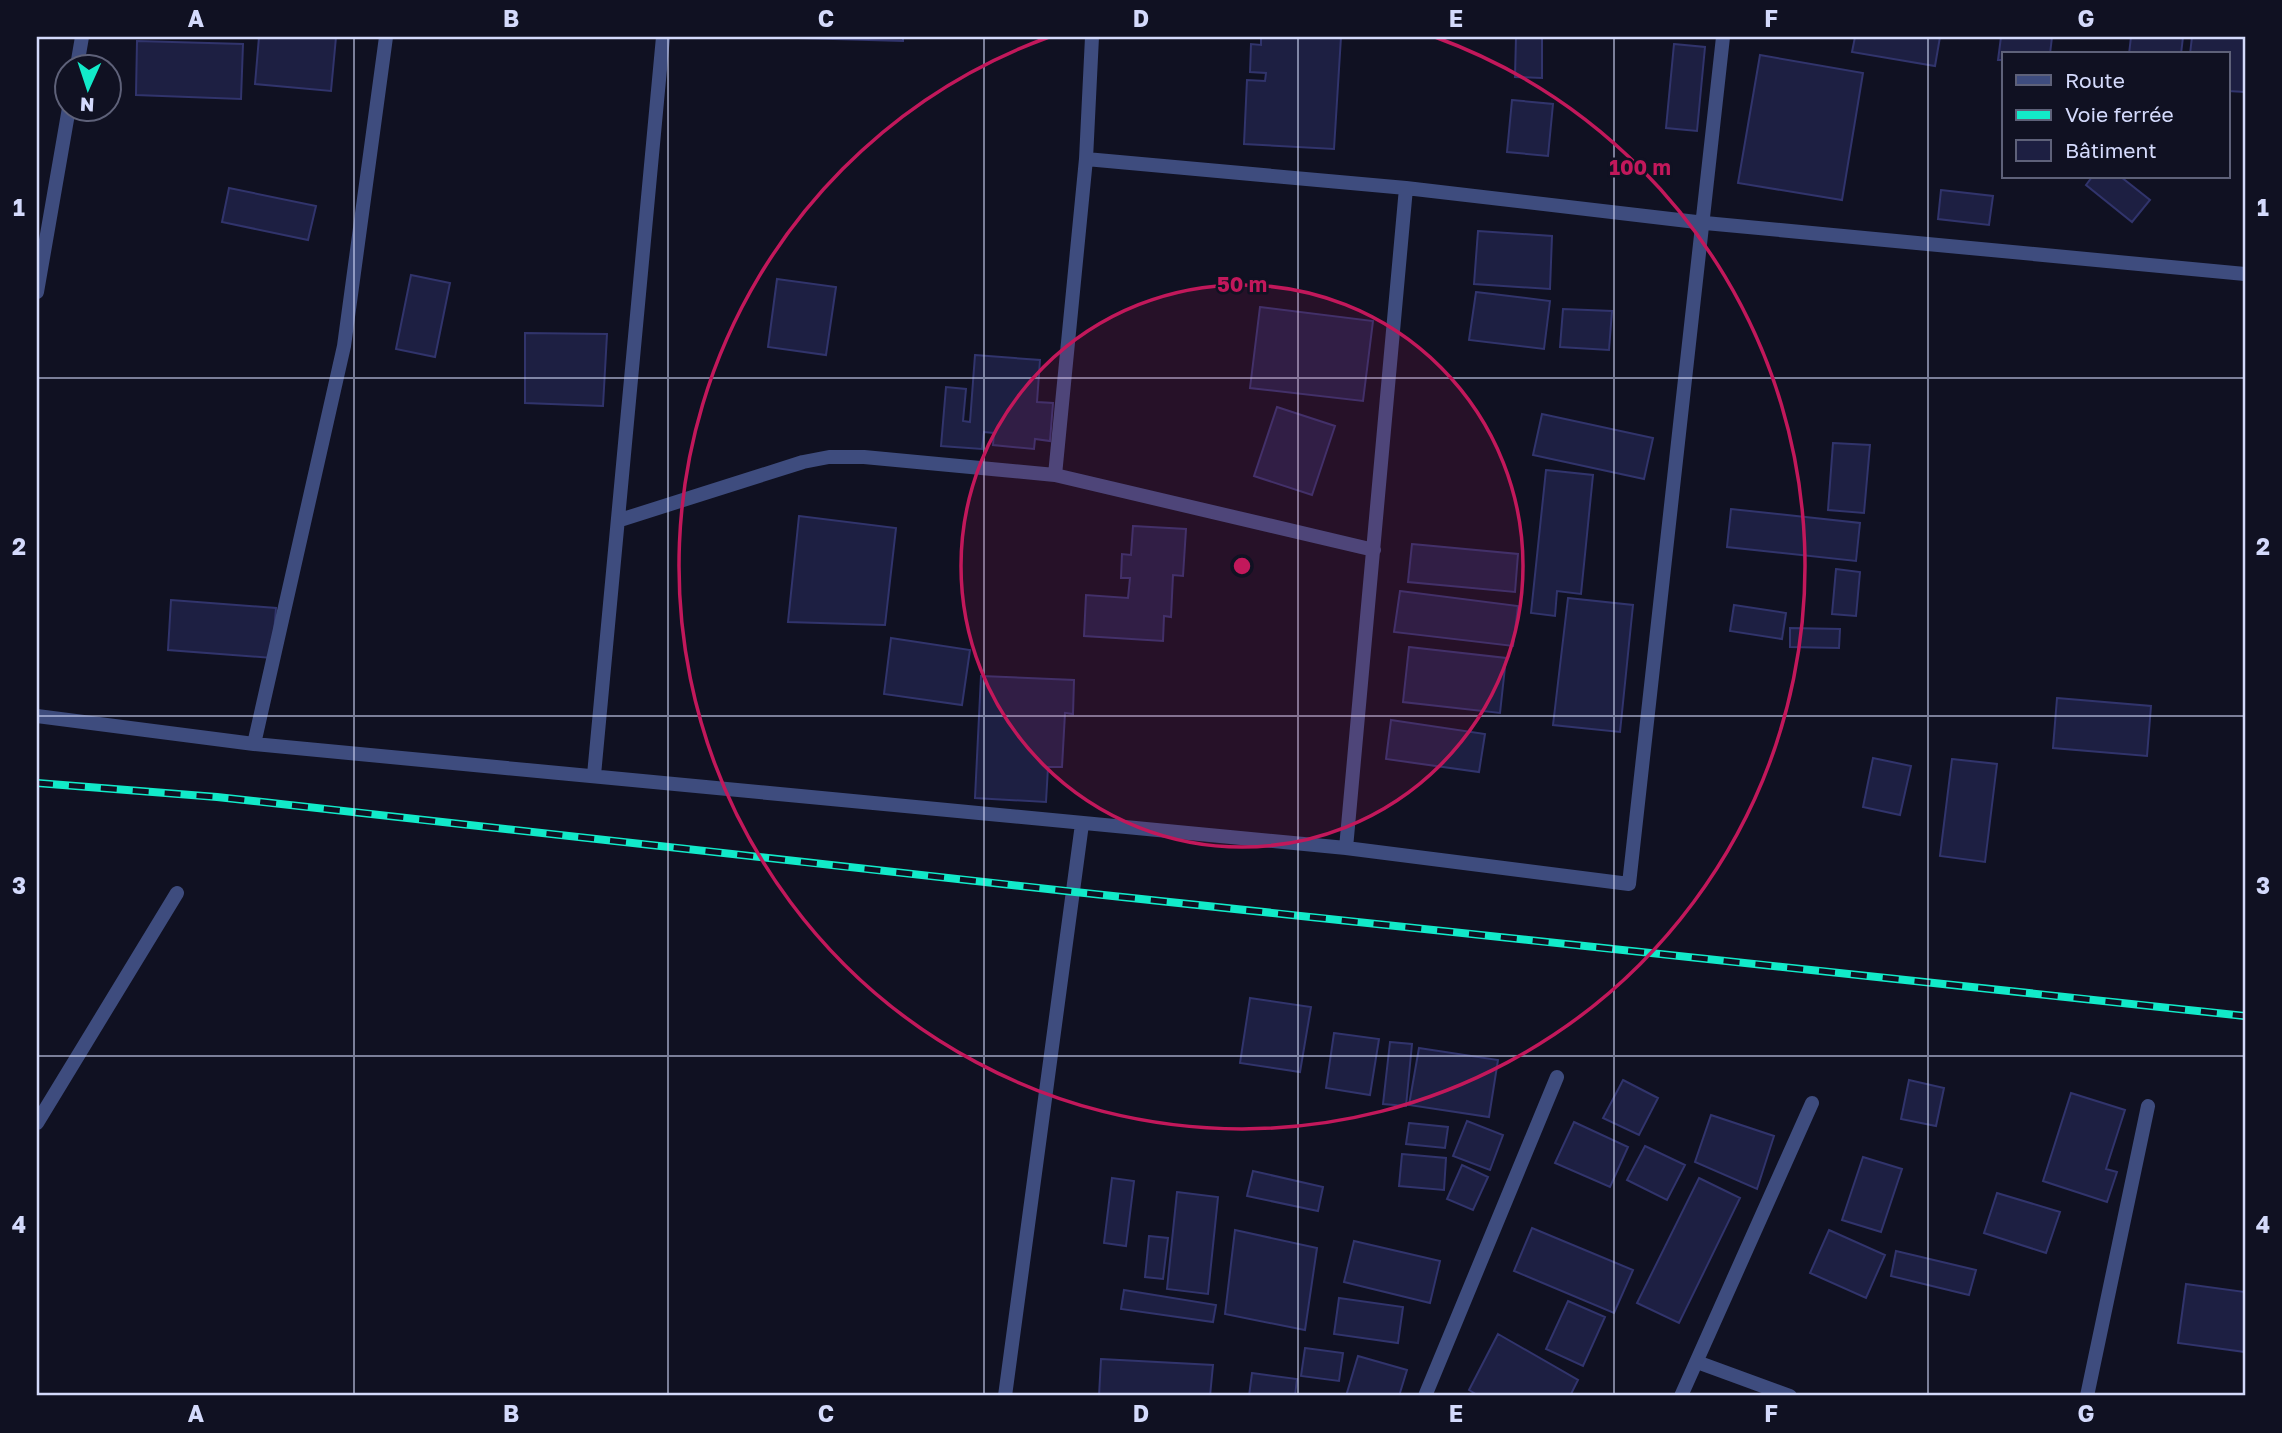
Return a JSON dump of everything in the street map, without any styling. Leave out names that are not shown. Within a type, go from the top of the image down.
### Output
[{"type":"street","points":[[254,744],[344,346],[386,37]]},
{"type":"street","points":[[594,775],[620,520],[663,37]]},
{"type":"street","points":[[1055,475],[1086,159],[1092,37]]},
{"type":"street","points":[[37,716],[254,744],[1346,848],[1629,884],[1705,223],[1723,37]]},
{"type":"street","points":[[37,292],[67,122]]},
{"type":"street","points":[[1086,159],[1406,188],[1705,223],[2245,274]]},
{"type":"street","points":[[1346,848],[1406,188]]},
{"type":"street","points":[[620,520],[803,462],[829,457],[864,457],[1055,475],[1374,550]]},
{"type":"street","points":[[1005,1396],[1082,824]]},
{"type":"street","points":[[37,1123],[177,893]]},
{"type":"street","points":[[1424,1396],[1557,1077]]},
{"type":"street","points":[[1681,1396],[1812,1103]]},
{"type":"street","points":[[2087,1396],[2148,1106]]},
{"type":"street","points":[[1697,1362],[1790,1396]]},
{"type":"building","points":[[259,37],[336,37],[331,91],[255,84]]},
{"type":"building","points":[[760,37],[903,37],[903,41]]},
{"type":"building","points":[[1261,37],[1341,37],[1334,149],[1244,144],[1247,80],[1265,81],[1266,73],[1250,72],[1251,44],[1261,45]]},
{"type":"building","points":[[1516,37],[1542,37],[1542,78],[1515,77]]},
{"type":"building","points":[[1855,37],[1940,37],[1935,66],[1852,52]]},
{"type":"building","points":[[2001,37],[2052,37],[2050,52],[2002,52],[2002,60],[1998,60]]},
{"type":"building","points":[[2131,37],[2183,37],[2181,52],[2129,52]]},
{"type":"building","points":[[2192,37],[2245,37],[2245,92],[2230,91],[2230,52],[2190,52]]},
{"type":"building","points":[[137,41],[243,44],[241,99],[136,95]]},
{"type":"building","points":[[1674,44],[1705,47],[1697,131],[1666,128]]},
{"type":"building","points":[[1760,55],[1863,73],[1842,200],[1738,183]]},
{"type":"building","points":[[1512,100],[1553,104],[1548,156],[1507,152]]},
{"type":"building","points":[[2091,178],[2122,178],[2150,200],[2132,222],[2086,185]]},
{"type":"building","points":[[229,188],[316,206],[308,240],[222,222]]},
{"type":"building","points":[[1941,190],[1993,196],[1989,225],[1938,219]]},
{"type":"building","points":[[1478,231],[1552,236],[1550,289],[1474,284]]},
{"type":"building","points":[[411,275],[450,283],[435,357],[396,349]]},
{"type":"building","points":[[777,279],[836,287],[826,355],[768,347]]},
{"type":"building","points":[[1476,292],[1550,301],[1544,349],[1469,340]]},
{"type":"building","points":[[1260,307],[1373,321],[1363,401],[1250,388]]},
{"type":"building","points":[[1563,309],[1612,311],[1609,350],[1560,347]]},
{"type":"building","points":[[525,333],[607,334],[603,406],[525,403]]},
{"type":"building","points":[[975,355],[1040,360],[1037,402],[1053,403],[1050,441],[1035,439],[1034,449],[993,445],[994,433],[984,432],[982,449],[941,446],[946,387],[966,389],[963,421],[970,422]]},
{"type":"building","points":[[1277,407],[1335,426],[1312,495],[1254,476]]},
{"type":"building","points":[[1542,414],[1653,438],[1644,479],[1533,455]]},
{"type":"building","points":[[1833,443],[1870,445],[1864,513],[1828,510]]},
{"type":"building","points":[[1546,470],[1593,475],[1581,594],[1557,591],[1555,616],[1531,613]]},
{"type":"building","points":[[1731,509],[1860,523],[1856,561],[1727,547]]},
{"type":"building","points":[[799,516],[896,528],[885,625],[788,622]]},
{"type":"building","points":[[1133,526],[1186,529],[1183,576],[1173,575],[1171,617],[1164,616],[1163,641],[1084,636],[1086,595],[1128,598],[1130,578],[1121,578],[1122,554],[1131,555]]},
{"type":"building","points":[[1412,544],[1518,554],[1515,592],[1408,582]]},
{"type":"building","points":[[1836,569],[1860,572],[1856,616],[1832,614]]},
{"type":"building","points":[[1400,591],[1518,606],[1513,646],[1394,632]]},
{"type":"building","points":[[1568,598],[1633,605],[1620,732],[1553,725]]},
{"type":"building","points":[[171,600],[276,608],[272,658],[168,650]]},
{"type":"building","points":[[1734,605],[1786,613],[1782,639],[1730,631]]},
{"type":"building","points":[[1790,628],[1840,629],[1839,648],[1790,647]]},
{"type":"building","points":[[891,638],[970,650],[962,705],[884,694]]},
{"type":"building","points":[[1409,647],[1506,658],[1500,713],[1403,702]]},
{"type":"building","points":[[981,676],[1074,680],[1073,714],[1065,713],[1062,767],[1048,767],[1046,802],[975,798]]},
{"type":"building","points":[[2057,698],[2151,706],[2147,756],[2053,748]]},
{"type":"building","points":[[1391,720],[1485,734],[1479,772],[1386,759]]},
{"type":"building","points":[[1873,758],[1911,766],[1900,815],[1863,807]]},
{"type":"building","points":[[1952,759],[1997,764],[1985,862],[1940,856]]},
{"type":"building","points":[[1250,998],[1311,1007],[1300,1072],[1240,1063]]},
{"type":"building","points":[[1334,1033],[1379,1039],[1370,1095],[1326,1088]]},
{"type":"building","points":[[1390,1042],[1412,1044],[1406,1106],[1383,1104]]},
{"type":"building","points":[[1419,1048],[1498,1060],[1489,1117],[1409,1105]]},
{"type":"building","points":[[1623,1080],[1658,1098],[1639,1135],[1603,1118]]},
{"type":"building","points":[[1909,1080],[1944,1088],[1936,1126],[1901,1119]]},
{"type":"building","points":[[2071,1093],[2125,1110],[2106,1169],[2117,1172],[2107,1202],[2043,1181]]},
{"type":"building","points":[[1711,1115],[1774,1136],[1757,1189],[1695,1162]]},
{"type":"building","points":[[1467,1121],[1503,1135],[1490,1170],[1453,1156]]},
{"type":"building","points":[[1574,1122],[1628,1147],[1610,1187],[1555,1163]]},
{"type":"building","points":[[1409,1123],[1448,1127],[1445,1148],[1406,1144]]},
{"type":"building","points":[[1645,1146],[1685,1165],[1667,1200],[1627,1180]]},
{"type":"building","points":[[1402,1154],[1446,1158],[1444,1190],[1399,1186]]},
{"type":"building","points":[[1863,1157],[1902,1169],[1881,1232],[1842,1220]]},
{"type":"building","points":[[1462,1165],[1488,1177],[1473,1210],[1447,1199]]},
{"type":"building","points":[[1253,1171],[1323,1187],[1318,1211],[1247,1196]]},
{"type":"building","points":[[1112,1178],[1134,1181],[1126,1246],[1104,1243]]},
{"type":"building","points":[[1699,1178],[1740,1198],[1679,1323],[1637,1303]]},
{"type":"building","points":[[1177,1192],[1218,1197],[1208,1294],[1167,1289]]},
{"type":"building","points":[[1997,1193],[2060,1212],[2046,1253],[1984,1233]]},
{"type":"building","points":[[1532,1228],[1633,1270],[1614,1313],[1514,1271]]},
{"type":"building","points":[[1235,1230],[1317,1248],[1305,1330],[1225,1314]]},
{"type":"building","points":[[1829,1230],[1885,1255],[1866,1298],[1810,1273]]},
{"type":"building","points":[[1149,1236],[1168,1238],[1163,1279],[1145,1277]]},
{"type":"building","points":[[1354,1241],[1440,1261],[1430,1303],[1344,1282]]},
{"type":"building","points":[[1896,1251],[1976,1270],[1969,1295],[1891,1276]]},
{"type":"building","points":[[2186,1284],[2245,1292],[2245,1352],[2178,1343]]},
{"type":"building","points":[[1124,1290],[1216,1305],[1213,1322],[1121,1309]]},
{"type":"building","points":[[1339,1298],[1403,1307],[1398,1343],[1334,1334]]},
{"type":"building","points":[[1568,1301],[1605,1317],[1583,1366],[1546,1349]]},
{"type":"building","points":[[1498,1334],[1578,1380],[1570,1396],[1479,1396],[1469,1390]]},
{"type":"building","points":[[1305,1348],[1343,1353],[1339,1381],[1301,1376]]},
{"type":"building","points":[[1358,1356],[1407,1370],[1399,1396],[1346,1396]]},
{"type":"building","points":[[1101,1359],[1213,1365],[1210,1396],[1099,1396]]},
{"type":"building","points":[[1252,1373],[1297,1379],[1295,1396],[1249,1396]]},
{"type":"railway","points":[[37,783],[217,797],[1075,892],[2245,1016]]}]
